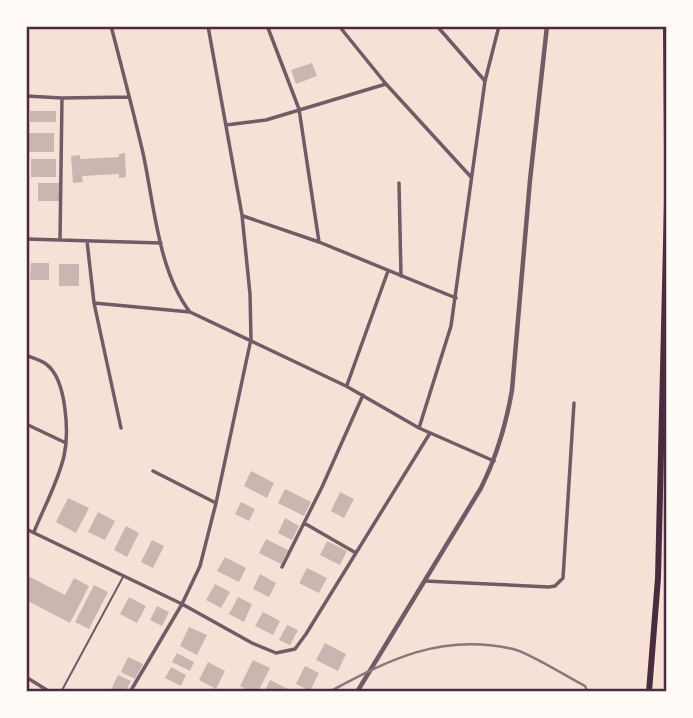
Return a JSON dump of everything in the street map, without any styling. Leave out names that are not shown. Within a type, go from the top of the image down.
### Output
[{"type":"highway","points":[[666,26],[667,147]]},
{"type":"highway","points":[[649,692],[659,551],[667,202]]},
{"type":"street","points":[[111,26],[130,97],[161,243],[172,282],[179,298],[190,312]]},
{"type":"street","points":[[130,692],[182,604],[200,566],[251,339],[252,320],[242,215],[208,26]]},
{"type":"street","points":[[339,26],[386,84],[471,177]]},
{"type":"street","points":[[437,26],[485,81]]},
{"type":"street","points":[[419,428],[451,326],[485,81],[499,26]]},
{"type":"street","points":[[357,692],[464,517],[494,461],[506,422],[512,390],[530,180],[547,26]]},
{"type":"street","points":[[268,28],[299,108],[319,242]]},
{"type":"street","points":[[226,125],[265,120],[386,84]]},
{"type":"street","points":[[26,96],[130,97]]},
{"type":"street","points":[[60,240],[62,98]]},
{"type":"street","points":[[399,183],[401,276]]},
{"type":"street","points":[[242,215],[319,242],[456,298]]},
{"type":"street","points":[[26,239],[161,243]]},
{"type":"street","points":[[87,241],[94,303],[121,428]]},
{"type":"street","points":[[346,386],[388,271]]},
{"type":"street","points":[[94,303],[190,312],[346,386],[419,428],[494,461]]},
{"type":"street","points":[[26,355],[46,364],[58,380],[64,401],[66,443],[57,476],[33,532]]},
{"type":"street","points":[[282,567],[363,395]]},
{"type":"street","points":[[423,581],[549,587],[563,578],[574,403]]},
{"type":"street","points":[[26,424],[66,443]]},
{"type":"street","points":[[26,529],[182,604],[252,643],[276,653],[289,652],[295,649],[306,634],[430,433]]},
{"type":"street","points":[[153,471],[216,503]]},
{"type":"street","points":[[304,523],[356,553]]},
{"type":"street","points":[[26,677],[50,692]]},
{"type":"lane","points":[[61,692],[123,577]]},
{"type":"building","points":[[312,63],[317,76],[296,84],[291,70]]},
{"type":"building","points":[[30,111],[56,111],[56,122],[30,122]]},
{"type":"building","points":[[29,133],[54,133],[54,152],[29,152]]},
{"type":"building","points":[[125,153],[126,177],[119,178],[119,174],[82,176],[83,182],[73,183],[71,156],[80,155],[80,159],[119,157],[119,154]]},
{"type":"building","points":[[31,159],[56,159],[56,177],[31,177]]},
{"type":"building","points":[[38,183],[59,183],[59,201],[38,201]]},
{"type":"building","points":[[31,263],[49,263],[49,280],[30,280]]},
{"type":"building","points":[[59,264],[79,264],[79,286],[59,286]]},
{"type":"building","points":[[251,471],[274,483],[267,498],[244,486]]},
{"type":"building","points":[[285,489],[311,502],[304,516],[278,503]]},
{"type":"building","points":[[340,492],[354,499],[344,518],[331,511]]},
{"type":"building","points":[[68,498],[89,508],[76,533],[56,522]]},
{"type":"building","points":[[241,502],[255,509],[249,521],[235,514]]},
{"type":"building","points":[[98,512],[115,521],[105,540],[88,532]]},
{"type":"building","points":[[285,518],[299,526],[292,540],[278,533]]},
{"type":"building","points":[[126,526],[139,533],[127,557],[114,550]]},
{"type":"building","points":[[266,539],[288,550],[281,564],[259,553]]},
{"type":"building","points":[[152,540],[164,546],[153,568],[141,562]]},
{"type":"building","points":[[327,541],[347,551],[340,565],[320,555]]},
{"type":"building","points":[[225,557],[246,568],[239,582],[217,571]]},
{"type":"building","points":[[307,568],[327,578],[319,593],[299,583]]},
{"type":"building","points":[[260,574],[276,583],[269,597],[253,589]]},
{"type":"building","points":[[26,575],[65,595],[74,578],[89,586],[70,623],[26,600]]},
{"type":"building","points":[[215,584],[230,592],[221,608],[206,600]]},
{"type":"building","points":[[94,585],[108,592],[89,629],[75,622]]},
{"type":"building","points":[[129,597],[146,606],[137,623],[120,614]]},
{"type":"building","points":[[238,597],[252,604],[244,622],[229,614]]},
{"type":"building","points":[[157,606],[169,612],[162,626],[150,620]]},
{"type":"building","points":[[263,612],[280,621],[273,635],[255,626]]},
{"type":"building","points":[[287,625],[298,630],[290,645],[279,640]]},
{"type":"building","points":[[189,627],[207,635],[197,655],[180,646]]},
{"type":"building","points":[[325,643],[346,654],[338,671],[316,660]]},
{"type":"building","points":[[177,653],[194,662],[190,671],[172,662]]},
{"type":"building","points":[[128,657],[143,664],[135,679],[121,672]]},
{"type":"building","points":[[253,660],[270,668],[258,692],[240,686]]},
{"type":"building","points":[[208,662],[225,671],[216,689],[199,680]]},
{"type":"building","points":[[305,666],[319,673],[310,691],[296,684]]},
{"type":"building","points":[[171,667],[186,675],[181,686],[165,678]]},
{"type":"building","points":[[118,675],[131,681],[125,692],[110,692]]},
{"type":"building","points":[[270,680],[288,689],[287,692],[264,692]]},
{"type":"railway","points":[[329,692],[373,669],[417,652],[462,644],[520,651],[585,686],[588,692]]}]
